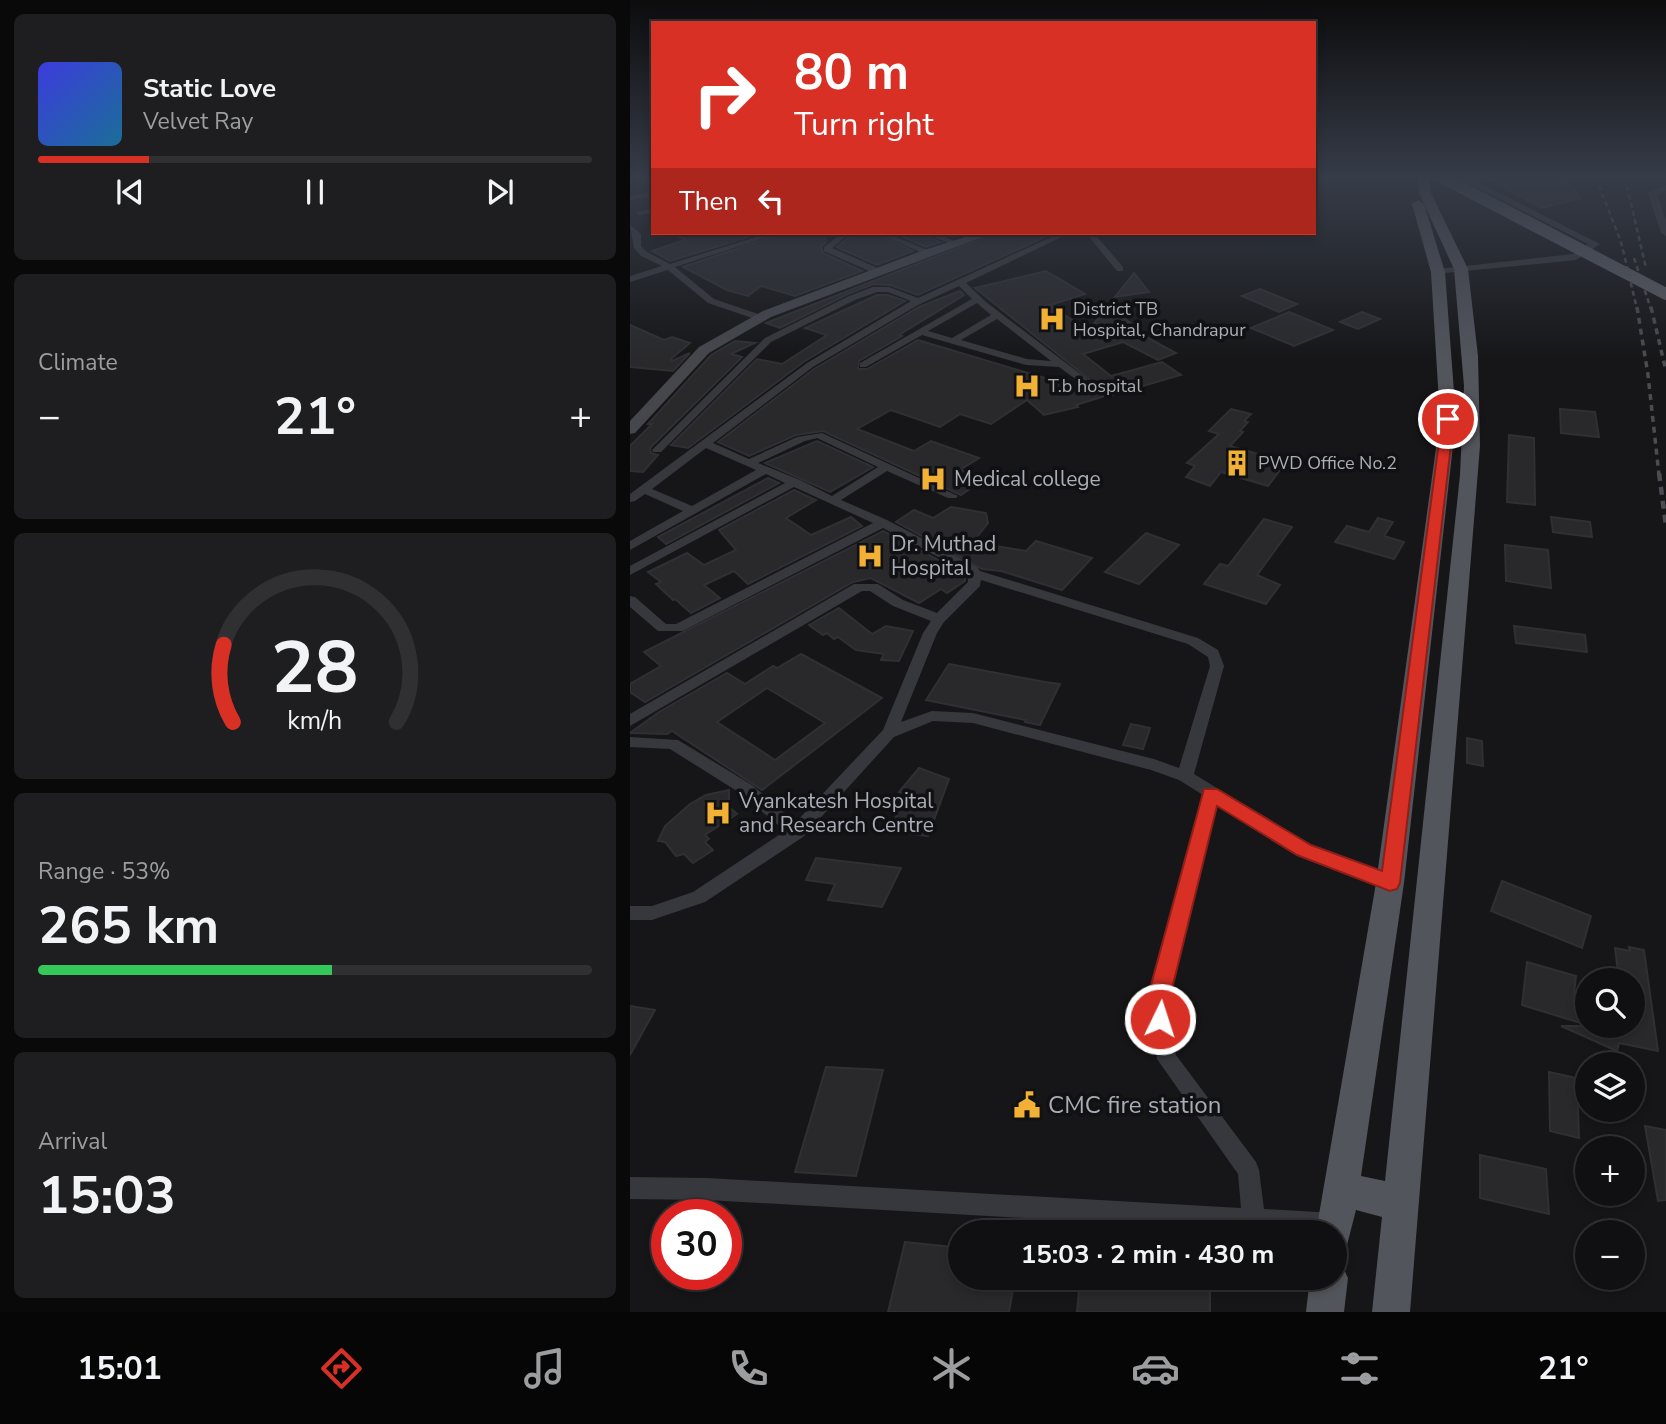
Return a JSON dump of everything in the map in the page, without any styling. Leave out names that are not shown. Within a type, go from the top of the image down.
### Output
[{"type":"highway","points":[[1560,239],[1666,295]]},
{"type":"highway","points":[[1575,239],[1666,286]]},
{"type":"main road","points":[[630,429],[635,416],[704,350],[761,317],[966,239]]},
{"type":"main road","points":[[1336,1220],[1450,521],[1469,479],[1471,382],[1464,297],[1436,239]]},
{"type":"main road","points":[[1391,1312],[1450,521],[1448,419],[1439,295],[1449,270],[1460,261],[1449,239]]},
{"type":"main road","points":[[1439,295],[1464,297]]},
{"type":"main road","points":[[1340,1189],[1401,1203]]},
{"type":"main road","points":[[1325,1312],[1328,1290]]},
{"type":"street","points":[[630,279],[756,239]]},
{"type":"street","points":[[839,239],[827,249],[879,272]]},
{"type":"street","points":[[896,239],[928,252]]},
{"type":"street","points":[[945,239],[956,243]]},
{"type":"street","points":[[631,499],[810,365],[918,301],[1053,239]]},
{"type":"street","points":[[1095,239],[1120,269]]},
{"type":"street","points":[[1449,270],[1576,257],[1595,244],[1585,239]]},
{"type":"street","points":[[634,247],[668,266],[711,300],[761,317]]},
{"type":"street","points":[[960,282],[997,315],[1084,381]]},
{"type":"street","points":[[657,450],[760,347],[775,336],[876,289],[888,290],[918,301]]},
{"type":"street","points":[[863,365],[978,299]]},
{"type":"street","points":[[953,341],[997,315]]},
{"type":"street","points":[[921,332],[1026,362],[1061,364]]},
{"type":"street","points":[[751,462],[818,435],[953,496]]},
{"type":"street","points":[[706,444],[883,523],[964,564],[976,574],[1193,641],[1212,652],[1217,666],[1185,776]]},
{"type":"street","points":[[833,500],[887,466]]},
{"type":"street","points":[[630,546],[767,469]]},
{"type":"street","points":[[630,571],[796,482]]},
{"type":"street","points":[[644,489],[692,511]]},
{"type":"street","points":[[630,600],[663,628],[678,628],[883,523]]},
{"type":"street","points":[[630,913],[652,913],[699,897],[797,832],[889,733],[925,643],[939,619],[975,583],[976,574]]},
{"type":"street","points":[[630,721],[859,587],[873,587],[898,603],[939,619]]},
{"type":"street","points":[[889,733],[932,716],[973,718],[1154,765],[1185,776],[1304,850],[1390,883]]},
{"type":"street","points":[[630,742],[673,744],[746,789],[797,832]]},
{"type":"street","points":[[630,1188],[707,1189],[1254,1220],[1252,1185],[1248,1170],[1167,1059],[1160,1019],[1161,989],[1211,794]]},
{"type":"building","points":[[741,239],[670,261],[652,251],[685,240]]},
{"type":"building","points":[[765,239],[826,239],[821,247],[823,253],[862,271],[795,296],[761,286],[748,296],[727,290],[683,267]]},
{"type":"building","points":[[847,239],[888,239],[913,251],[877,265],[837,247]]},
{"type":"building","points":[[908,239],[934,239],[940,242],[926,247]]},
{"type":"building","points":[[980,239],[1040,239],[918,295],[890,285],[873,284],[780,328],[766,323]]},
{"type":"building","points":[[1046,271],[1085,294],[1050,305],[1088,331],[1103,312],[1116,313],[1131,323],[1128,327],[1176,353],[1158,360],[1123,342],[1083,354],[1111,376],[1162,362],[1181,375],[1143,386],[1140,384],[1110,396],[975,288]]},
{"type":"building","points":[[1134,273],[1149,292],[1115,297]]},
{"type":"building","points":[[1260,289],[1297,304],[1279,312],[1242,296]]},
{"type":"building","points":[[960,291],[964,295],[859,361],[858,369],[867,369],[918,340],[1105,396],[1076,405],[1078,407],[1044,415],[1027,400],[991,424],[960,414],[940,427],[891,410],[857,429],[914,451],[931,441],[979,458],[960,470],[984,479],[961,495],[823,431],[796,435],[749,456],[718,442],[814,369],[919,307]]},
{"type":"building","points":[[877,295],[888,295],[905,301],[805,361],[688,448],[671,445],[757,359],[782,364],[827,335],[805,328]]},
{"type":"building","points":[[1289,312],[1333,330],[1294,346],[1251,328]]},
{"type":"building","points":[[1362,312],[1380,319],[1358,329],[1340,322]]},
{"type":"building","points":[[630,325],[664,340],[672,337],[690,343],[671,359],[672,361],[690,353],[673,371],[630,367]]},
{"type":"building","points":[[735,341],[755,343],[731,354],[742,357],[650,448],[651,453],[658,455],[643,472],[630,471],[630,446],[711,355]]},
{"type":"building","name":"PWD Office No.2","points":[[1231,409],[1251,414],[1244,421],[1248,422],[1240,431],[1243,432],[1230,446],[1286,462],[1268,486],[1221,472],[1210,486],[1186,477],[1195,466],[1187,463],[1219,434],[1209,431]]},
{"type":"building","points":[[1560,409],[1595,412],[1599,437],[1561,433]]},
{"type":"building","points":[[1509,435],[1534,438],[1535,505],[1507,502]]},
{"type":"building","points":[[817,441],[873,467],[830,492],[765,463]]},
{"type":"building","points":[[768,478],[779,483],[666,544],[658,537]]},
{"type":"building","points":[[794,490],[816,500],[786,518],[811,535],[851,517],[862,526],[748,584],[734,571],[704,585],[720,598],[691,613],[656,584],[661,582],[648,572],[687,553],[704,565],[736,550],[719,530]]},
{"type":"building","points":[[951,507],[986,513],[988,523],[973,542],[1026,551],[1036,541],[1092,558],[1062,590],[1001,571],[982,569],[896,522],[914,510],[933,518]]},
{"type":"building","points":[[1551,517],[1590,522],[1592,537],[1553,532]]},
{"type":"building","points":[[1378,518],[1393,522],[1384,536],[1404,542],[1394,559],[1335,542],[1347,526],[1369,532]]},
{"type":"building","points":[[1264,519],[1292,527],[1257,575],[1280,585],[1266,604],[1204,584],[1220,564],[1228,566]]},
{"type":"building","points":[[883,531],[965,574],[965,581],[947,593],[941,589],[919,603],[871,578],[853,582],[645,702],[630,692],[630,684],[661,666],[644,652]]},
{"type":"building","points":[[1146,533],[1179,545],[1139,584],[1105,572]]},
{"type":"building","points":[[1505,545],[1548,550],[1551,588],[1506,581]]},
{"type":"building","points":[[839,608],[872,634],[886,626],[913,631],[899,661],[881,660],[884,654],[856,650],[838,637],[834,639],[827,633],[823,635],[809,625]]},
{"type":"building","points":[[1514,626],[1585,635],[1587,652],[1516,643]]},
{"type":"building","points":[[801,654],[882,698],[762,790],[672,731],[667,734],[630,733],[659,712],[727,673],[745,684],[773,666],[777,668]],"holes":[[[767,688],[825,723],[775,760],[717,722]]]},
{"type":"building","points":[[949,664],[1060,684],[1040,725],[926,700]]},
{"type":"building","points":[[1131,724],[1150,728],[1143,749],[1123,745]]},
{"type":"building","points":[[1467,738],[1482,741],[1483,766],[1467,763]]},
{"type":"building","points":[[919,768],[949,779],[928,836],[890,832],[905,794],[899,792]]},
{"type":"building","points":[[729,790],[729,807],[737,814],[705,835],[709,839],[705,842],[713,850],[693,863],[684,854],[676,856],[665,842],[658,841],[665,826],[690,804],[706,795]]},
{"type":"building","points":[[816,858],[901,868],[882,907],[828,900],[835,884],[806,880]]},
{"type":"building","points":[[1502,881],[1591,916],[1582,948],[1491,911]]},
{"type":"building","points":[[1629,947],[1644,950],[1658,1051],[1619,1043],[1617,1051],[1588,1038],[1645,1038],[1645,968],[1618,968],[1615,948],[1630,951]]},
{"type":"building","points":[[1527,962],[1575,976],[1575,1021],[1522,1005]]},
{"type":"building","points":[[630,1006],[655,1010],[630,1055]]},
{"type":"building","points":[[1561,1026],[1575,1026],[1575,1032]]},
{"type":"building","points":[[826,1067],[883,1070],[856,1176],[795,1172]]},
{"type":"building","points":[[1549,1072],[1575,1078],[1575,1122],[1578,1122],[1579,1136],[1550,1131]]},
{"type":"building","points":[[1645,1126],[1666,1130],[1666,1200],[1658,1201]]},
{"type":"building","points":[[1480,1155],[1546,1169],[1549,1214],[1480,1198]]},
{"type":"building","points":[[905,1242],[948,1247],[948,1290],[1013,1290],[1009,1312],[888,1312]]},
{"type":"building","points":[[1079,1290],[1210,1290],[1210,1312],[1077,1312]]},
{"type":"railway","points":[[1620,239],[1637,309]]},
{"type":"railway","points":[[1639,239],[1646,268]]},
{"type":"railway","points":[[1634,258],[1651,309]]},
{"type":"railway","points":[[1637,307],[1659,475]]},
{"type":"railway","points":[[1651,307],[1666,371]]},
{"type":"railway","points":[[1659,473],[1666,526]]},
{"type":"place","name":"District TB Hospital, Chandrapur","points":[[1052,319]]},
{"type":"place","name":"T.b hospital","points":[[1027,386]]},
{"type":"place","name":"PWD Office No.2","points":[[1237,463]]},
{"type":"place","name":"Medical college","points":[[933,479]]},
{"type":"place","name":"Dr. Muthad Hospital","points":[[870,556]]},
{"type":"place","name":"Vyankatesh Hospital and Research Centre","points":[[718,813]]},
{"type":"place","name":"CMC fire station","points":[[1027,1105]]},
{"type":"route","points":[[1160,1019],[1161,989],[1211,794],[1304,850],[1390,883],[1436,533],[1448,419]]}]
